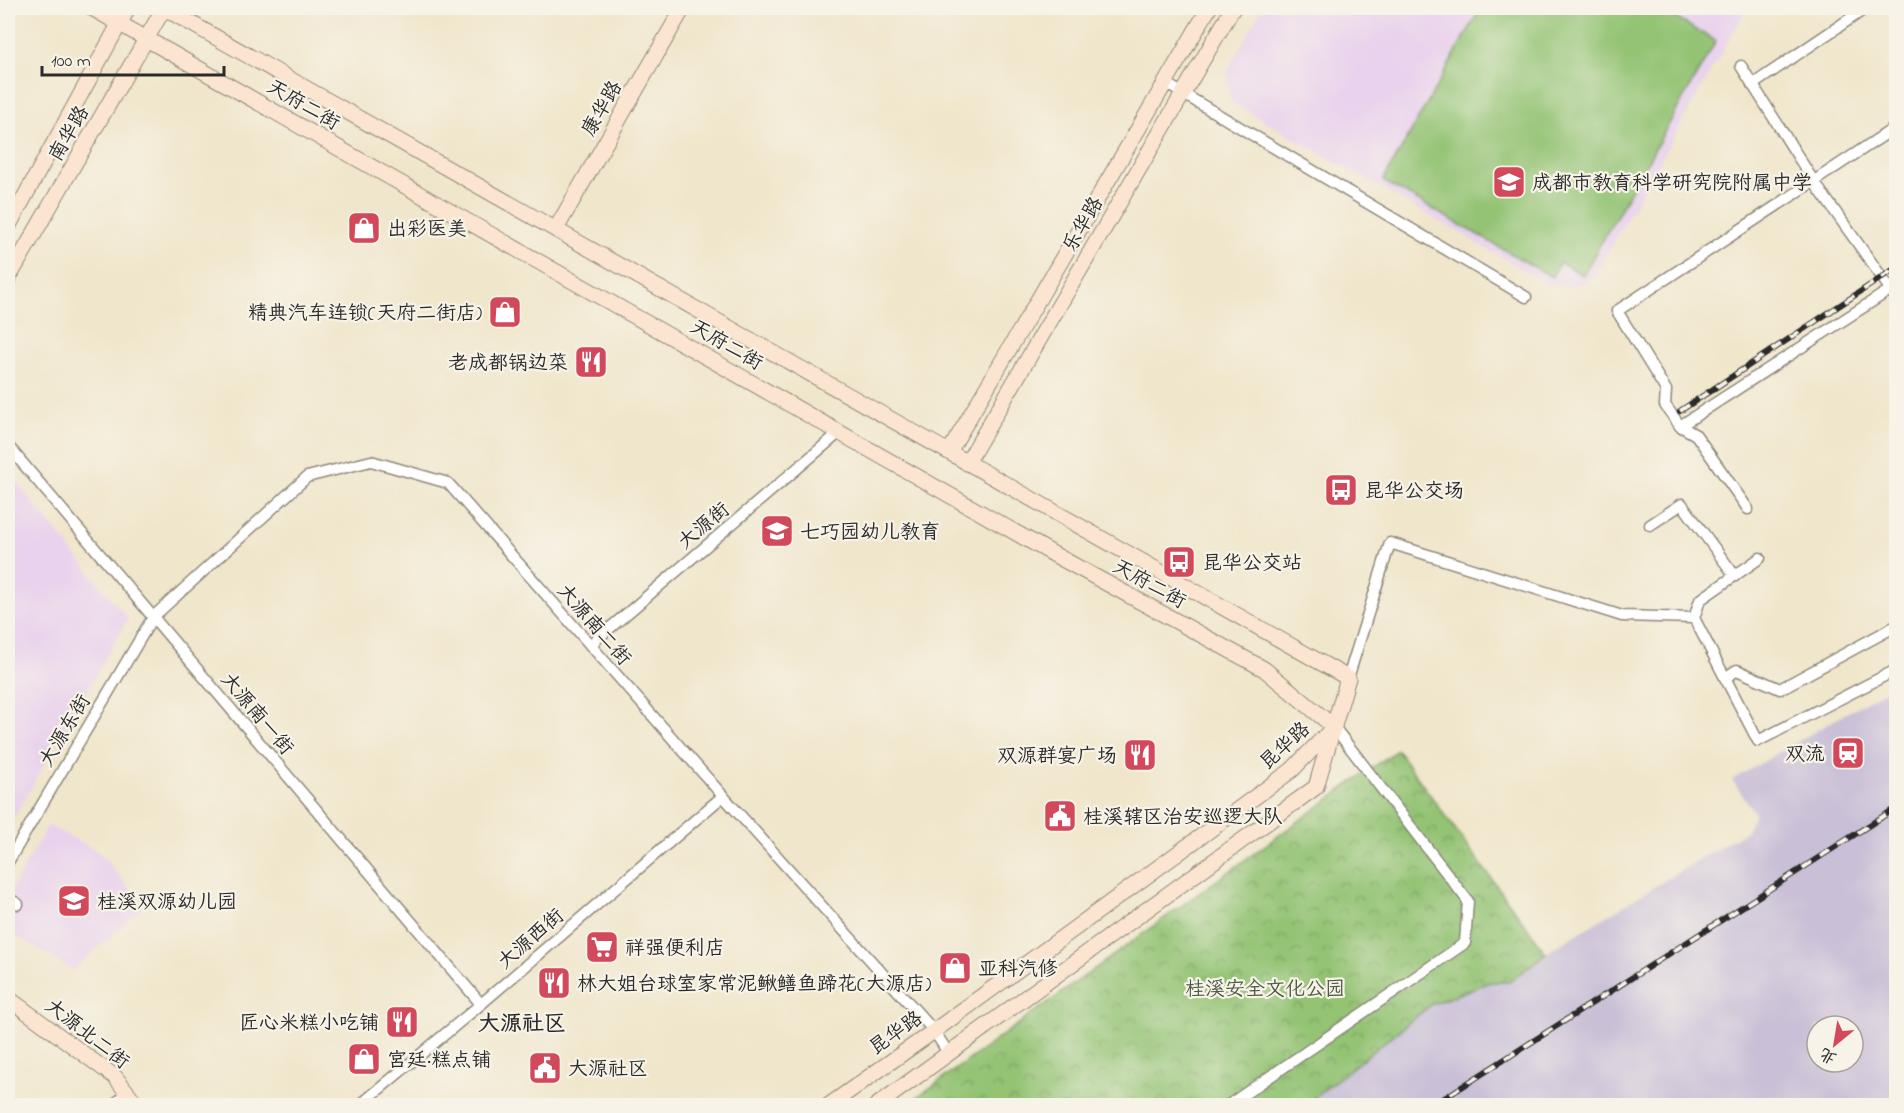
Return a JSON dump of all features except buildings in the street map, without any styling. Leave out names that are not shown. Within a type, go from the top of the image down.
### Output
[{"type":"main road","name":"天府二街","points":[[92,8],[1055,555],[1264,669],[1334,727]]},
{"type":"main road","name":"南华路","points":[[8,227],[128,8]]},
{"type":"main road","name":"天府二街","points":[[164,8],[1348,678]]},
{"type":"main road","name":"南华路","points":[[8,279],[164,8]]},
{"type":"main road","name":"康华路","points":[[556,230],[683,8]]},
{"type":"main road","name":"乐华路","points":[[949,452],[1209,8]]},
{"type":"main road","name":"乐华路","points":[[968,463],[1233,8]]},
{"type":"main road","points":[[1334,727],[1348,678]]},
{"type":"main road","name":"昆华路","points":[[828,1106],[1292,770],[1334,727]]},
{"type":"main road","name":"昆华路","points":[[876,1106],[1316,787],[1334,727]]},
{"type":"main road","name":"大源北二街","points":[[8,998],[115,1077],[138,1106]]},
{"type":"street","points":[[1752,85],[1866,8]]},
{"type":"street","points":[[1680,426],[1895,290],[1814,182],[1741,66]]},
{"type":"street","points":[[1165,83],[1526,297]]},
{"type":"street","points":[[1748,509],[1696,435],[1680,426],[1665,405],[1666,390],[1617,311],[1896,127]]},
{"type":"street","name":"大源街","points":[[590,645],[840,432]]},
{"type":"street","name":"大源南一街","points":[[8,446],[482,1004]]},
{"type":"street","name":"大源南二街","points":[[153,617],[308,477],[371,461],[448,483],[723,796],[934,1031],[949,1054]]},
{"type":"street","points":[[1650,525],[1682,504],[1735,576]]},
{"type":"street","points":[[1348,678],[1390,543],[1622,616],[1694,618]]},
{"type":"street","points":[[1760,558],[1700,600],[1694,618],[1758,741],[1896,670]]},
{"type":"street","name":"大源东街","points":[[8,862],[153,617]]},
{"type":"street","points":[[1725,678],[1737,670],[1780,688],[1896,626]]},
{"type":"street","points":[[1227,1106],[1465,943],[1468,901],[1334,727]]},
{"type":"street","name":"大源西街","points":[[359,1106],[482,1004],[723,796]]},
{"type":"street","points":[[8,898],[18,904]]},
{"type":"street","points":[[112,1106],[128,1093]]},
{"type":"shaded area","name":"成都市教育科学研究院附属中学","points":[[1262,8],[1747,8],[1596,273],[1587,281],[1561,286],[1545,282],[1231,102],[1227,72]]},
{"type":"shaded area","points":[[8,472],[128,619],[8,828]]},
{"type":"shaded area","points":[[1896,684],[1896,1105],[1305,1106],[1432,1004],[1490,982],[1509,982],[1546,953],[1746,831],[1755,813],[1732,780]]},
{"type":"shaded area","name":"桂溪双源幼儿园","points":[[48,825],[99,852],[144,906],[73,970],[8,931],[8,896]]},
{"type":"green space","name":"成都市教育科学研究院附属中学","points":[[1481,8],[1658,8],[1716,41],[1583,275],[1560,262],[1552,277],[1383,181]]},
{"type":"green space","name":"桂溪安全文化公园","points":[[1397,750],[1546,953],[1509,982],[1490,982],[1432,1004],[1305,1105],[905,1106]]},
{"type":"railway","points":[[1680,411],[1896,268]]},
{"type":"railway","points":[[1432,1106],[1896,808]]},
{"type":"place","name":"成都市教育科学研究院附属中学","points":[[1509,182]]},
{"type":"place","name":"出彩医美","points":[[364,228]]},
{"type":"place","name":"精典汽车连锁(天府二街店)","points":[[505,312]]},
{"type":"place","name":"老成都锅边菜","points":[[591,362]]},
{"type":"place","name":"昆华公交场","points":[[1341,490]]},
{"type":"place","name":"七巧园幼儿教育","points":[[777,531]]},
{"type":"place","name":"昆华公交站","points":[[1179,562]]},
{"type":"place","name":"双流","points":[[1848,753]]},
{"type":"place","name":"双源群宴广场","points":[[1140,755]]},
{"type":"place","name":"桂溪辖区治安巡逻大队","points":[[1060,816]]},
{"type":"place","name":"桂溪双源幼儿园","points":[[74,901]]},
{"type":"place","name":"祥强便利店","points":[[602,947]]},
{"type":"place","name":"亚科汽修","points":[[955,968]]},
{"type":"place","name":"林大姐台球室家常泥鳅鳝鱼蹄花(大源店)","points":[[554,983]]},
{"type":"place","name":"匠心米糕小吃铺","points":[[402,1022]]},
{"type":"place","name":"宫廷·糕点铺","points":[[364,1059]]},
{"type":"place","name":"大源社区","points":[[545,1068]]},
{"type":"district","name":"大源社区","points":[[522,1022]]}]
